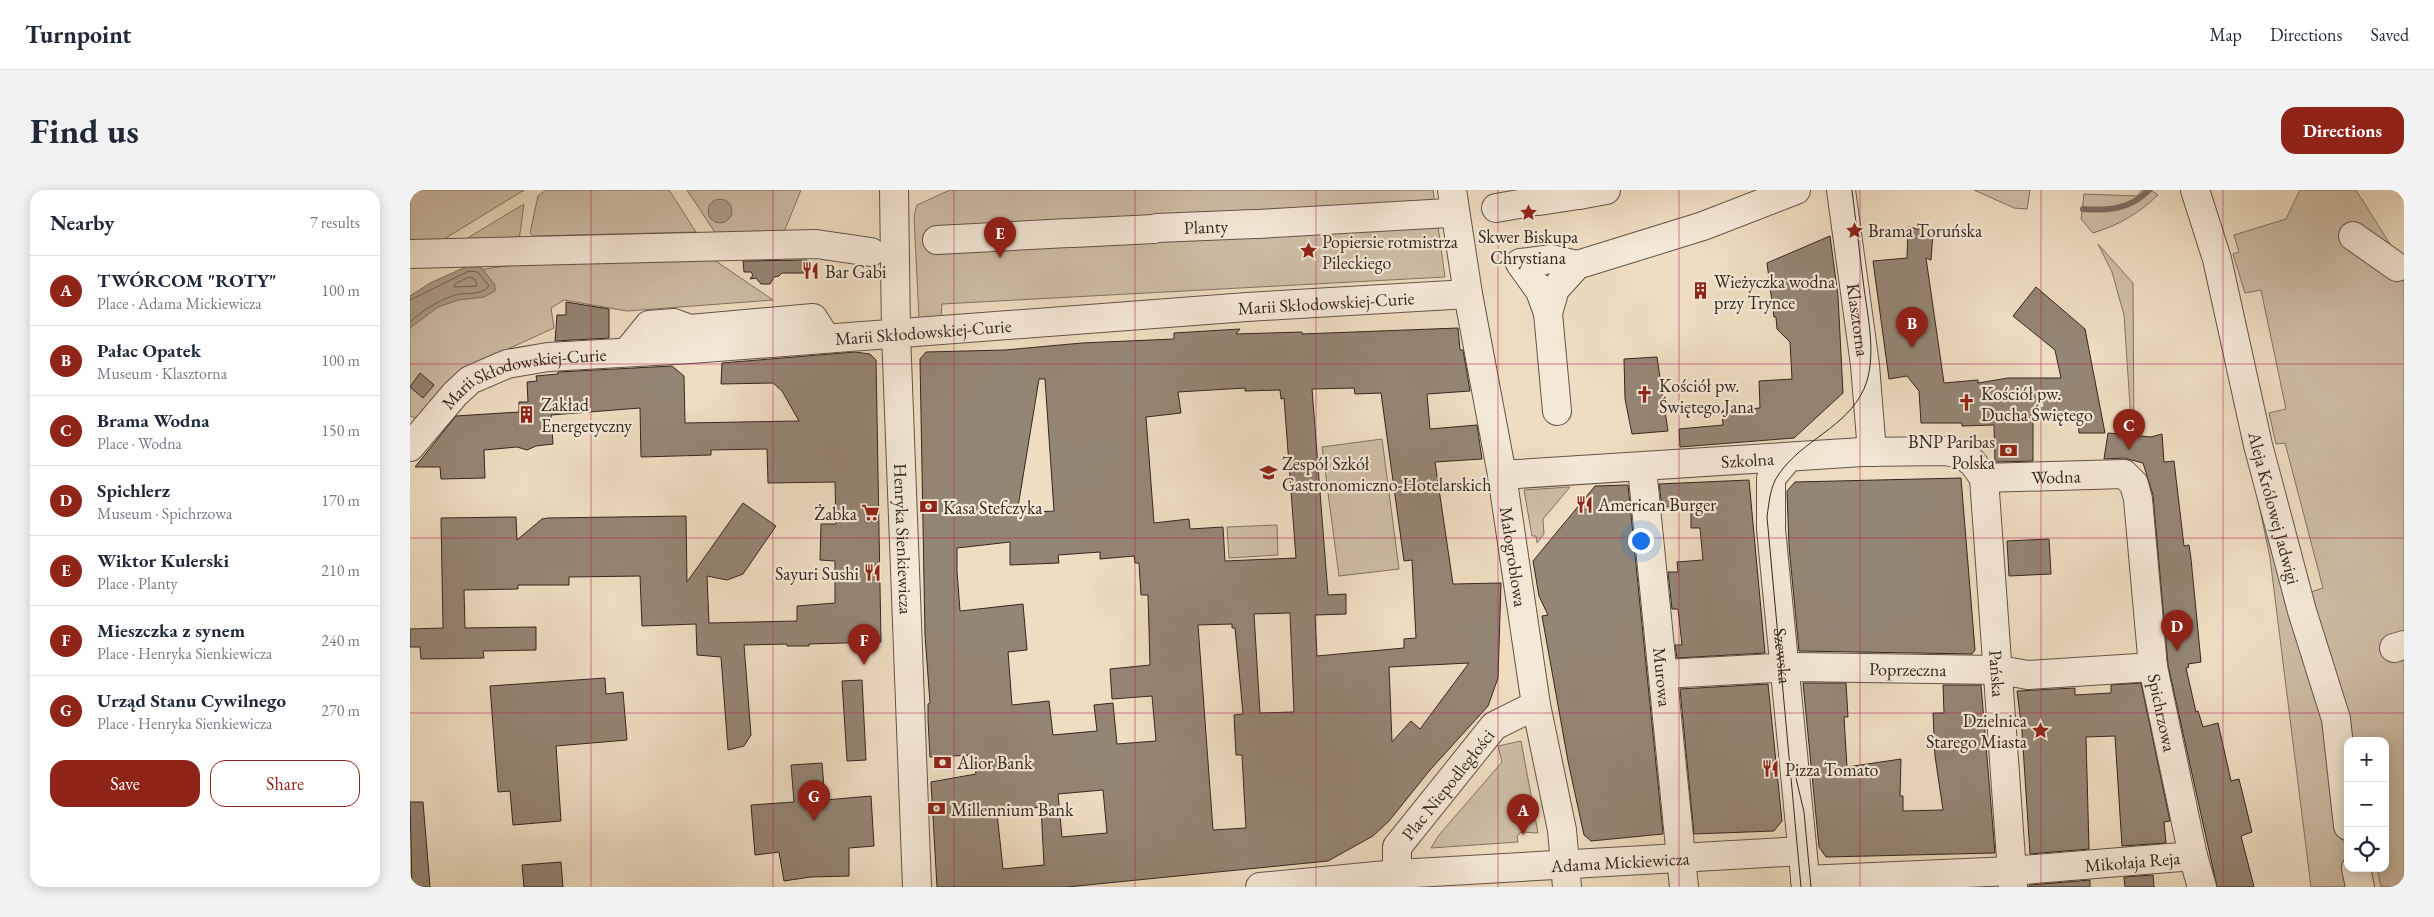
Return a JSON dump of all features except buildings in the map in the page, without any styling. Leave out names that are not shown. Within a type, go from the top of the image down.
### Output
[{"type":"street","name":"Henryka Sienkiewicza","points":[[894,190],[896,333],[917,887]]},
{"type":"street","name":"Planty","points":[[937,240],[1256,224],[1535,202],[1606,190]]},
{"type":"street","points":[[1548,313],[1555,289],[1577,265],[1703,226],[1796,190]]},
{"type":"street","name":"Aleja Królowej Jadwigi","points":[[2196,190],[2217,259],[2258,445],[2302,611],[2336,719],[2344,790]]},
{"type":"street","name":"Klasztorna","points":[[1842,194],[1864,365],[1872,452]]},
{"type":"street","name":"Małogroblowa","points":[[1472,206],[1468,294],[1502,475],[1536,705],[1562,830],[1567,876]]},
{"type":"street","points":[[2353,236],[2397,267]]},
{"type":"street","points":[[410,254],[816,244],[872,252]]},
{"type":"street","points":[[1557,411],[1548,313],[1540,291],[1518,259],[1552,259],[1577,265]]},
{"type":"street","name":"Marii Skłodowskiej-Curie","points":[[410,447],[455,394],[470,380],[488,370],[507,364],[555,356],[1468,294]]},
{"type":"street","name":"Szkolna","points":[[1502,475],[1642,468],[1872,452],[1946,451],[1963,455],[1973,463],[1984,478]]},
{"type":"street","name":"Szewska","points":[[1788,457],[1771,478],[1772,529],[1804,870]]},
{"type":"street","name":"Murowa","points":[[1642,468],[1684,887]]},
{"type":"street","name":"Wodna","points":[[1984,478],[2124,474],[2129,478]]},
{"type":"street","name":"Pańska","points":[[1984,478],[1999,670],[2012,879]]},
{"type":"street","name":"Spichrzowa","points":[[2129,478],[2134,484],[2138,498],[2153,667],[2193,856],[2202,887]]},
{"type":"street","name":"Poprzeczna","points":[[1663,674],[1786,668],[1999,670],[2028,676],[2153,667]]},
{"type":"street","name":"Plac Niepodległości","points":[[1399,880],[1397,847],[1494,726],[1536,705]]},
{"type":"street","name":"Mikołaja Reja","points":[[1804,870],[2012,879],[2193,856]]},
{"type":"street","name":"Adama Mickiewicza","points":[[1260,887],[1399,880],[1567,876],[1681,857],[1804,870]]},
{"type":"street","points":[[2357,872],[2360,887]]},
{"type":"shaded area","points":[[410,190],[524,190],[441,241],[410,242]]},
{"type":"shaded area","points":[[546,190],[669,190],[696,232],[534,236],[530,233],[538,196]]},
{"type":"shaded area","points":[[687,190],[801,190],[784,232],[716,234]]},
{"type":"shaded area","points":[[950,190],[1433,190],[1445,277],[942,304],[941,318],[919,319],[914,216],[917,205]]},
{"type":"shaded area","points":[[1974,190],[2030,190],[2027,209],[2014,208]]},
{"type":"shaded area","points":[[2142,190],[2151,190],[2158,195],[2136,213],[2120,222],[2093,233],[2081,219],[2084,194],[2137,196]]},
{"type":"shaded area","points":[[2300,190],[2356,190],[2390,244],[2404,275],[2404,887],[2381,887],[2378,872],[2389,872],[2389,737],[2350,737],[2308,593],[2323,588],[2285,443],[2276,444],[2269,413],[2286,409],[2261,290],[2245,293],[2233,254],[2239,252],[2234,235],[2286,219]]},
{"type":"shaded area","points":[[524,204],[519,240],[466,239]]},
{"type":"shaded area","points":[[2098,244],[2133,283],[2134,436],[2132,436],[2124,315],[2112,272]]},
{"type":"shaded area","points":[[707,255],[773,300],[627,311],[564,300],[551,308],[554,328],[508,349],[446,388],[418,419],[410,416],[410,296],[457,273],[513,265]]},
{"type":"shaded area","points":[[1382,439],[1399,569],[1339,576],[1322,447]]},
{"type":"shaded area","points":[[2250,461],[2324,699],[2344,840],[2344,872],[2349,872],[2353,887],[2311,887],[2270,558]]},
{"type":"shaded area","points":[[1570,487],[1543,519],[1544,534],[1537,543],[1536,536],[1532,536],[1524,490]]},
{"type":"shaded area","points":[[1277,525],[1278,555],[1229,558],[1227,527]]},
{"type":"shaded area","points":[[1521,741],[1538,833],[1521,832],[1517,836],[1518,842],[1431,848],[1439,835],[1502,762],[1498,746]]},
{"type":"water","points":[[720,199],[729,202],[732,211],[729,220],[720,223],[711,220],[708,211],[711,202]]},
{"type":"water","points":[[468,266],[481,267],[495,285],[495,291],[484,297],[458,300],[438,307],[410,328],[410,296],[430,283]]},
{"type":"waterway","points":[[2083,209],[2102,210],[2127,205],[2149,190]]},
{"type":"tram line","points":[[1801,887],[1767,517],[1772,489],[1779,474],[1799,452],[1846,414],[1864,389],[1868,376],[1871,349],[1870,335],[1852,190]]},
{"type":"tram line","points":[[1796,778],[1804,812],[1811,887]]},
{"type":"place","name":"Skwer Biskupa Chrystiana","points":[[1528,213]]},
{"type":"place","name":"Brama Toruńska","points":[[1854,230]]},
{"type":"place","name":"Popiersie rotmistrza Pileckiego","points":[[1308,251]]},
{"type":"place","name":"Wiktor Kulerski","points":[[1000,258]]},
{"type":"place","name":"Bar Gabi","points":[[811,271]]},
{"type":"place","name":"Wieżyczka wodna przy Trynce","points":[[1700,291]]},
{"type":"place","name":"Pałac Opatek","points":[[1912,348]]},
{"type":"place","name":"Kościół pw. Świętego Jana","points":[[1645,395]]},
{"type":"place","name":"Kościół pw. Ducha Świętego","points":[[1967,403]]},
{"type":"place","name":"Zakład Energetyczny","points":[[527,414]]},
{"type":"place","name":"Brama Wodna","points":[[2129,450]]},
{"type":"place","name":"BNP Paribas Polska","points":[[2009,451]]},
{"type":"place","name":"Zespół Szkół Gastronomiczno-Hotelarskich","points":[[1268,473]]},
{"type":"place","name":"American Burger","points":[[1584,504]]},
{"type":"place","name":"Kasa Stefczyka","points":[[929,507]]},
{"type":"place","name":"Żabka","points":[[871,513]]},
{"type":"place","name":"Sayuri Sushi","points":[[873,573]]},
{"type":"place","name":"Spichlerz","points":[[2177,651]]},
{"type":"place","name":"Mieszczka z synem","points":[[864,665]]},
{"type":"place","name":"Dzielnica Starego Miasta","points":[[2041,730]]},
{"type":"place","name":"Alior Bank","points":[[943,762]]},
{"type":"place","name":"Pizza Tomato","points":[[1771,769]]},
{"type":"place","name":"Millennium Bank","points":[[937,809]]},
{"type":"place","name":"Urząd Stanu Cywilnego","points":[[814,821]]},
{"type":"place","name":"TWÓRCOM \"ROTY\"","points":[[1523,835]]}]
